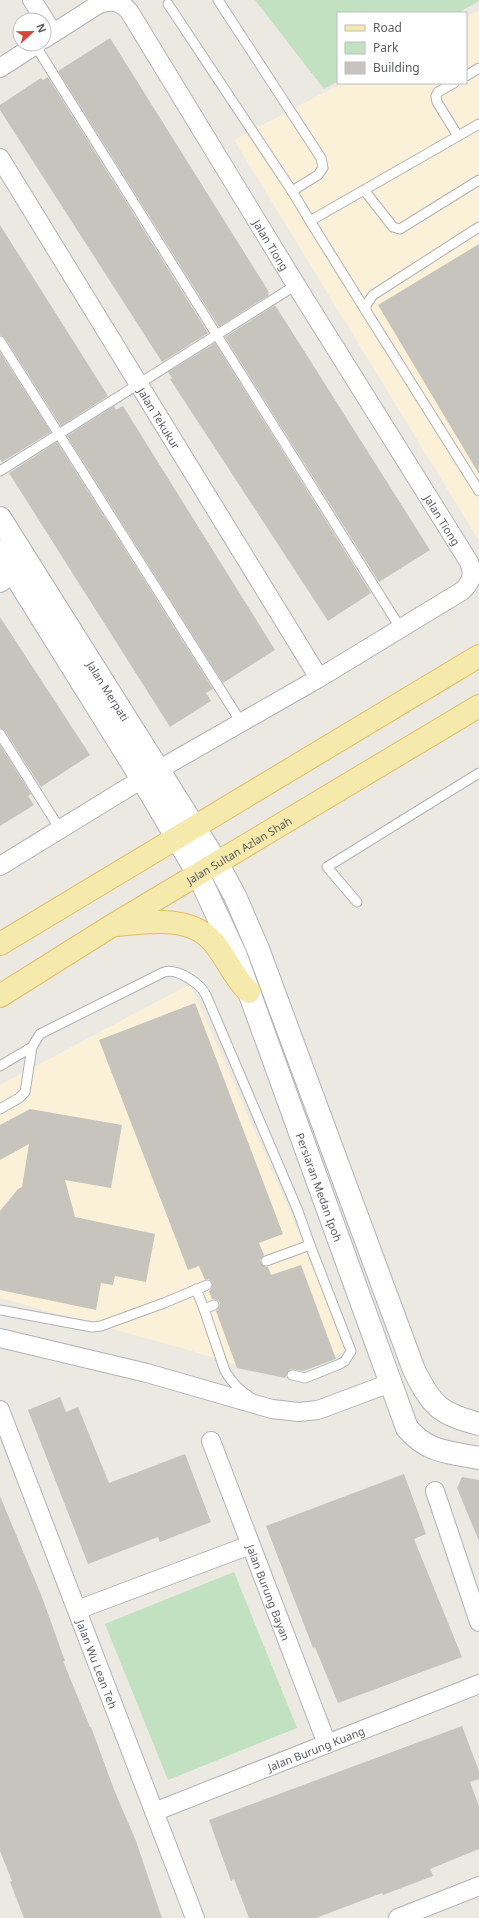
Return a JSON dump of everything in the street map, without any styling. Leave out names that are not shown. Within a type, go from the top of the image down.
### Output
[{"type":"main road","points":[[0,944],[479,656]]},
{"type":"main road","name":"Jalan Sultan Azlan Shah","points":[[0,996],[113,925],[479,706]]},
{"type":"main road","points":[[113,925],[169,922],[194,929],[213,941],[239,983],[249,992]]},
{"type":"street","points":[[32,0],[35,12]]},
{"type":"street","name":"Jalan Tiong","points":[[52,34],[99,4],[112,1],[124,5],[469,562],[472,570],[468,586],[401,629]]},
{"type":"street","name":"Jalan Tiong","points":[[0,68],[24,52]]},
{"type":"street","name":"Jalan Tekukur","points":[[0,158],[319,678]]},
{"type":"street","name":"Jalan Merpati","points":[[0,518],[14,574]]},
{"type":"street","name":"Jalan Merpati","points":[[0,551],[150,775],[186,833]]},
{"type":"street","points":[[0,866],[150,775],[401,629]]},
{"type":"street","points":[[186,833],[217,863],[235,896],[258,949],[412,1363],[425,1393],[435,1405],[451,1416],[479,1424]]},
{"type":"street","name":"Persiaran Medan Ipoh","points":[[186,833],[198,874],[236,956],[407,1428],[415,1438],[436,1450],[479,1458]]},
{"type":"street","points":[[0,1338],[147,1373],[272,1409],[299,1412],[318,1410],[390,1383]]},
{"type":"street","name":"Jalan Wu Lean Teh","points":[[0,1410],[196,1918]]},
{"type":"street","name":"Jalan Burung Bayan","points":[[211,1441],[327,1744]]},
{"type":"street","points":[[435,1491],[479,1622]]},
{"type":"street","points":[[78,1610],[250,1545]]},
{"type":"street","name":"Jalan Burung Kuang","points":[[154,1812],[479,1684]]},
{"type":"street","points":[[398,1918],[478,1890]]},
{"type":"lane","points":[[218,0],[321,158],[323,168],[318,175],[292,191]]},
{"type":"lane","points":[[168,4],[292,191],[479,490]]},
{"type":"lane","points":[[49,52],[216,335],[401,629]]},
{"type":"lane","points":[[467,75],[479,68]]},
{"type":"lane","points":[[452,84],[438,92],[436,96],[437,102],[458,136]]},
{"type":"lane","points":[[310,221],[479,124]]},
{"type":"lane","points":[[364,190],[393,227],[400,228],[479,180]]},
{"type":"lane","points":[[366,311],[366,305],[372,295],[479,227]]},
{"type":"lane","points":[[0,471],[296,284]]},
{"type":"lane","points":[[0,341],[241,722]]},
{"type":"lane","points":[[0,734],[60,829]]},
{"type":"lane","points":[[357,902],[327,867],[479,773]]},
{"type":"lane","points":[[0,1109],[19,1098],[25,1092],[32,1047],[40,1034],[164,972],[175,970],[201,988],[206,995],[298,1211],[351,1351],[345,1361],[340,1364],[305,1378],[292,1375]]},
{"type":"lane","points":[[0,1066],[32,1047]]},
{"type":"lane","points":[[266,1261],[310,1244]]},
{"type":"lane","points":[[0,1310],[92,1327],[101,1326],[164,1303],[207,1285]]},
{"type":"lane","points":[[196,1289],[225,1372],[230,1381],[238,1389],[272,1409]]},
{"type":"lane","points":[[204,1309],[214,1305]]},
{"type":"shaded area","points":[[479,10],[479,541],[234,140],[340,84],[467,84],[467,16]]},
{"type":"shaded area","points":[[190,984],[350,1349],[274,1376],[185,1349],[0,1298],[0,1085]]},
{"type":"green space","points":[[255,0],[479,0],[460,12],[337,12],[337,82],[324,89]]},
{"type":"green space","points":[[234,1572],[297,1728],[168,1780],[105,1624]]},
{"type":"building","points":[[110,38],[269,292],[269,295],[219,327],[58,71]]},
{"type":"building","points":[[48,77],[208,333],[162,362],[0,110],[0,105],[41,78],[43,80]]},
{"type":"building","points":[[0,225],[108,396],[61,426],[5,338],[0,335]]},
{"type":"building","points":[[479,244],[479,474],[378,305]]},
{"type":"building","points":[[275,305],[430,550],[379,582],[225,337]]},
{"type":"building","points":[[215,343],[371,593],[328,621],[170,379],[172,378],[168,372]]},
{"type":"building","points":[[0,352],[51,432],[2,462],[0,459]]},
{"type":"building","points":[[114,406],[116,410],[123,406],[275,650],[223,683],[67,436]]},
{"type":"building","points":[[57,442],[213,689],[206,693],[211,701],[170,727],[9,473]]},
{"type":"building","points":[[0,617],[90,755],[41,787],[5,731],[0,728]]},
{"type":"building","points":[[0,745],[31,794],[28,796],[34,805],[0,826]]},
{"type":"building","points":[[195,1003],[283,1234],[259,1243],[264,1255],[260,1260],[261,1263],[265,1267],[268,1267],[271,1275],[301,1265],[336,1359],[303,1371],[290,1369],[285,1378],[237,1368],[216,1311],[219,1308],[220,1303],[217,1300],[212,1299],[209,1291],[212,1288],[212,1282],[208,1279],[205,1280],[199,1266],[188,1270],[99,1040]]},
{"type":"building","points":[[30,1109],[122,1125],[111,1188],[65,1180],[75,1217],[155,1234],[146,1282],[115,1276],[113,1285],[101,1283],[96,1310],[0,1290],[0,1211],[18,1189],[22,1187],[29,1144],[0,1160],[0,1125]]},
{"type":"building","points":[[60,1397],[66,1412],[78,1407],[109,1483],[185,1454],[211,1522],[160,1542],[158,1537],[88,1564],[28,1410]]},
{"type":"building","points":[[404,1474],[426,1534],[414,1539],[462,1657],[338,1703],[315,1647],[313,1648],[266,1526]]},
{"type":"building","points":[[462,1477],[479,1480],[479,1541],[457,1488]]},
{"type":"building","points":[[0,1496],[42,1597],[65,1661],[63,1661],[136,1841],[162,1918],[24,1918],[10,1882],[12,1881],[0,1851]]},
{"type":"building","points":[[462,1726],[479,1771],[479,1779],[470,1782],[479,1806],[479,1849],[430,1869],[433,1876],[383,1895],[382,1893],[316,1918],[249,1918],[234,1879],[231,1881],[209,1820]]}]
